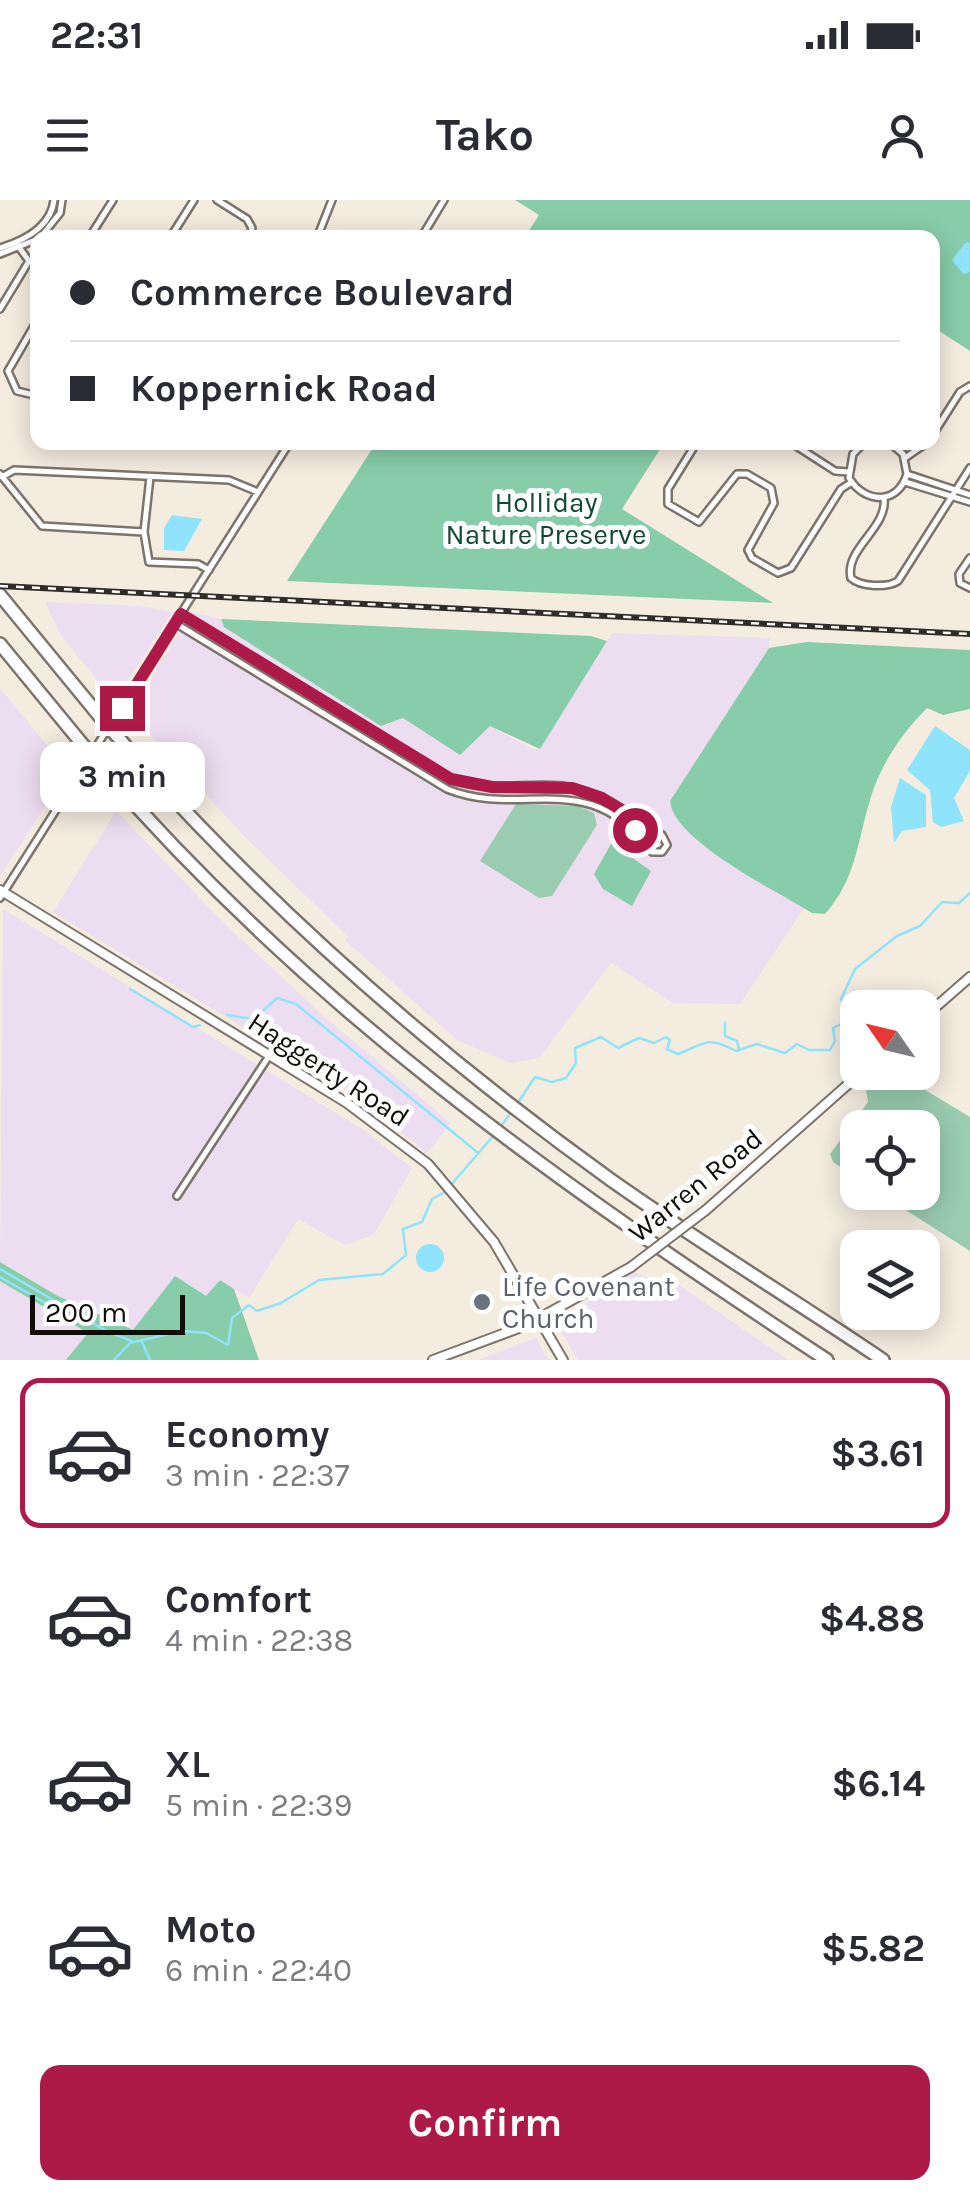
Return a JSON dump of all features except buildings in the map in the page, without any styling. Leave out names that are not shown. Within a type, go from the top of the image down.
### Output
[{"type":"highway","points":[[0,595],[116,735],[311,937],[514,1107],[616,1184],[883,1360]]},
{"type":"highway","points":[[0,644],[98,763],[194,867],[286,958],[397,1056],[616,1221],[827,1360]]},
{"type":"main road","name":"Haggerty Road","points":[[1,893],[375,1122],[450,1186],[494,1242],[563,1360]]},
{"type":"main road","points":[[940,1003],[970,977]]},
{"type":"main road","name":"Warren Road","points":[[433,1360],[540,1319],[631,1267],[706,1210],[842,1090]]},
{"type":"street","points":[[39,230],[50,221],[54,200]]},
{"type":"street","points":[[44,230],[62,200]]},
{"type":"street","points":[[94,230],[113,200]]},
{"type":"street","points":[[175,230],[194,200]]},
{"type":"street","points":[[217,200],[247,219],[251,230]]},
{"type":"street","points":[[321,230],[332,200]]},
{"type":"street","points":[[426,230],[444,200]]},
{"type":"street","points":[[19,246],[30,237]]},
{"type":"street","points":[[0,251],[30,241]]},
{"type":"street","points":[[0,310],[29,261],[19,246]]},
{"type":"street","points":[[30,331],[9,365],[10,383],[21,394],[30,395]]},
{"type":"street","points":[[940,423],[960,392],[970,386]]},
{"type":"street","points":[[1,893],[285,450]]},
{"type":"street","points":[[692,450],[666,492],[668,504],[692,520],[702,521],[734,476],[747,474],[771,488],[775,499],[748,550],[752,558],[778,574],[792,568],[841,489],[852,482]]},
{"type":"street","points":[[803,450],[836,471],[849,472]]},
{"type":"street","points":[[856,450],[849,472],[852,482],[867,496],[884,498]]},
{"type":"street","points":[[898,450],[905,458],[906,478]]},
{"type":"street","points":[[905,458],[916,450]]},
{"type":"street","points":[[906,478],[884,498],[882,517],[850,566],[850,578],[857,583],[890,585],[898,580],[970,468]]},
{"type":"street","points":[[144,532],[45,528],[1,476],[14,470],[229,480],[258,492]]},
{"type":"street","points":[[150,476],[144,532],[149,562],[198,564],[208,570]]},
{"type":"street","points":[[906,478],[970,502]]},
{"type":"street","points":[[954,494],[970,494]]},
{"type":"street","points":[[970,558],[959,574],[960,583],[970,588]]},
{"type":"street","points":[[175,623],[453,792],[568,798],[598,808],[635,830],[652,852],[662,852],[665,838],[602,798],[572,788],[492,787],[456,782],[181,614]]},
{"type":"street","points":[[230,656],[235,648]]},
{"type":"street","points":[[282,689],[287,680]]},
{"type":"street","points":[[339,724],[344,716]]},
{"type":"street","points":[[419,774],[424,764]]},
{"type":"street","points":[[492,787],[492,797]]},
{"type":"street","points":[[635,830],[641,822]]},
{"type":"street","points":[[177,1196],[270,1056]]},
{"type":"shaded area","points":[[45,602],[140,606],[173,612],[114,701],[60,634]]},
{"type":"shaded area","points":[[192,612],[221,619],[224,627],[386,725],[403,718],[460,754],[490,726],[532,749],[540,749],[612,633],[770,638],[769,648],[670,801],[695,840],[804,908],[740,1004],[673,1003],[611,963],[539,1058],[510,1063],[457,1040],[345,940],[347,936],[244,836],[130,713]]},
{"type":"shaded area","points":[[0,688],[68,771],[0,876]]},
{"type":"shaded area","points":[[116,811],[222,921],[321,1014],[451,1123],[427,1153],[358,1097],[53,912]]},
{"type":"shaded area","points":[[3,909],[362,1129],[412,1168],[374,1234],[345,1245],[298,1219],[249,1298],[220,1280],[206,1296],[133,1330],[56,1295],[0,1262]]},
{"type":"shaded area","points":[[633,1271],[666,1288],[679,1285],[788,1360],[578,1360],[560,1329],[560,1321]]},
{"type":"shaded area","points":[[0,1281],[88,1333],[71,1360],[0,1360]]},
{"type":"shaded area","points":[[536,1338],[548,1360],[478,1360]]},
{"type":"green space","points":[[515,200],[970,200],[970,351],[940,332],[940,230],[529,230],[539,215]]},
{"type":"green space","name":"Holliday Nature Preserve","points":[[371,450],[660,450],[622,509],[773,603],[287,581]]},
{"type":"green space","points":[[221,619],[591,636],[607,641],[540,749],[490,726],[460,755],[403,718],[381,726],[224,627]]},
{"type":"green space","points":[[807,642],[970,650],[970,709],[943,715],[927,708],[901,739],[874,787],[849,874],[825,914],[812,913],[708,848],[676,816],[670,801],[769,648]]},
{"type":"green space","points":[[516,804],[578,806],[594,813],[597,825],[552,896],[539,898],[480,861]]},
{"type":"green space","points":[[615,837],[627,854],[651,871],[632,906],[603,889],[594,874]]},
{"type":"green space","points":[[866,1090],[925,1090],[970,1117],[970,1251],[906,1210],[940,1210],[940,1110],[862,1110],[868,1102]]},
{"type":"green space","points":[[840,1140],[840,1167],[830,1154]]},
{"type":"green space","points":[[0,1262],[56,1295],[133,1330],[175,1276],[206,1296],[220,1280],[234,1289],[259,1360],[66,1360],[88,1333],[0,1281]]},
{"type":"water","points":[[966,242],[970,243],[970,272],[963,274],[952,260]]},
{"type":"water","points":[[172,515],[202,519],[184,551],[164,550],[164,528]]},
{"type":"water","points":[[935,726],[970,750],[970,771],[954,798],[964,821],[941,827],[933,822],[930,790],[907,770]]},
{"type":"water","points":[[900,778],[926,795],[926,827],[902,831],[894,843],[891,807]]},
{"type":"water","points":[[430,1244],[440,1248],[444,1258],[440,1268],[430,1272],[420,1268],[416,1258],[420,1248]]},
{"type":"waterway","points":[[517,1104],[535,1077],[552,1082],[566,1078],[576,1063],[575,1048],[601,1037],[618,1048],[639,1038],[654,1043],[666,1037],[670,1040],[667,1049],[678,1054],[712,1042],[736,1051],[757,1044],[785,1053],[797,1044],[809,1050],[830,1050],[835,1041],[833,1028],[851,1019],[841,999],[855,969],[897,936],[920,926],[942,902],[959,903],[970,893]]},
{"type":"waterway","points":[[130,989],[193,1027],[200,1025]]},
{"type":"waterway","points":[[227,1015],[254,1019],[277,998],[296,1004],[477,1152]]},
{"type":"waterway","points":[[725,1023],[725,1036],[737,1041],[739,1049]]},
{"type":"waterway","points":[[499,1129],[512,1111]]},
{"type":"waterway","points":[[450,1186],[494,1135]]},
{"type":"waterway","points":[[114,1360],[130,1343],[182,1331],[206,1333],[228,1345],[232,1318],[249,1305],[257,1311],[281,1303],[319,1280],[383,1274],[406,1255],[403,1229],[422,1222],[432,1199],[445,1192]]},
{"type":"waterway","points":[[0,1269],[108,1332],[132,1341]]},
{"type":"waterway","points":[[0,1277],[70,1317],[93,1322]]},
{"type":"waterway","points":[[141,1340],[150,1360]]},
{"type":"railway","points":[[0,586],[970,634]]},
{"type":"place","name":"Life Covenant Church","points":[[482,1302]]},
{"type":"route","points":[[122,708],[181,614],[451,779],[478,786],[578,789],[602,798],[641,822],[635,830]]}]
